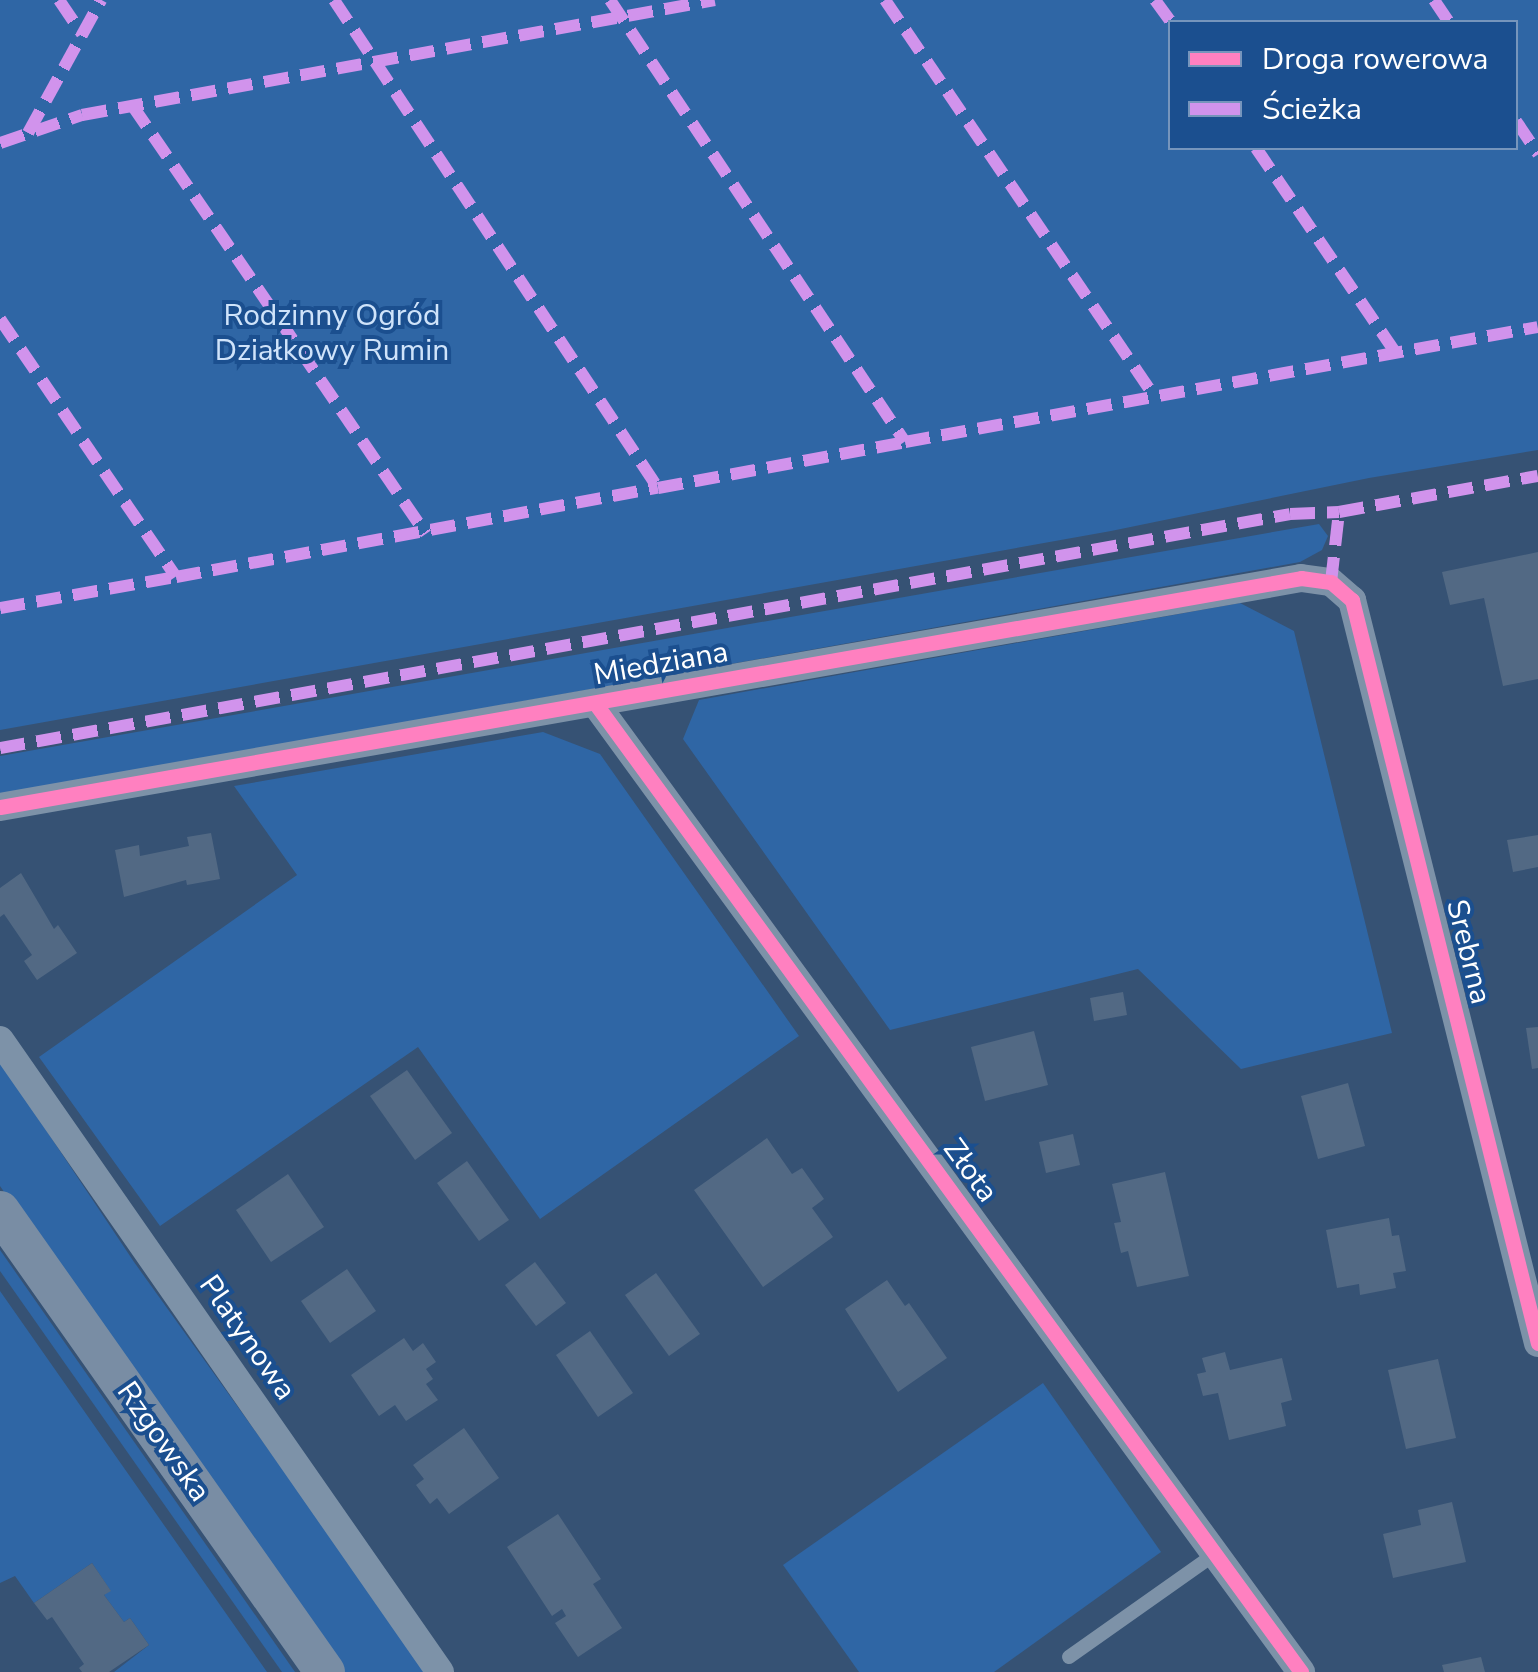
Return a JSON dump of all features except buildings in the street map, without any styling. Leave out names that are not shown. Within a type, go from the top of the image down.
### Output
[{"type":"street","name":"Miedziana","points":[[0,807],[1300,578],[1331,582]]},
{"type":"street","name":"Srebrna","points":[[1331,582],[1352,600],[1538,1344]]},
{"type":"street","name":"Złota","points":[[595,703],[1300,1672]]},
{"type":"street","name":"Platynowa","points":[[0,1040],[440,1672]]},
{"type":"street","name":"Rzgowska","points":[[0,1212],[325,1672]]},
{"type":"lane","points":[[1069,1658],[1215,1554]]},
{"type":"green space","name":"Rodzinny Ogród Działkowy Rumin","points":[[0,0],[1538,0],[1538,450],[1369,478],[1111,531],[0,730]]},
{"type":"green space","points":[[1319,524],[1328,536],[1322,550],[1300,562],[0,795],[0,756]]},
{"type":"green space","points":[[1240,603],[1294,631],[1392,1033],[1241,1069],[1138,969],[890,1030],[683,739],[699,700]]},
{"type":"green space","points":[[543,732],[600,754],[799,1036],[540,1219],[418,1047],[160,1226],[39,1057],[297,875],[234,786]]},
{"type":"green space","points":[[0,1061],[134,1262],[428,1672],[340,1672],[307,1625],[0,1186]]},
{"type":"green space","points":[[0,1250],[295,1672],[282,1672],[0,1271]]},
{"type":"green space","points":[[0,1291],[267,1672],[114,1672],[149,1645],[130,1618],[124,1622],[104,1595],[110,1590],[92,1563],[34,1603],[15,1576],[0,1583]]},
{"type":"green space","points":[[1043,1383],[1161,1552],[994,1672],[859,1672],[783,1565]]},
{"type":"marked path","points":[[59,0],[82,34]]},
{"type":"marked path","points":[[28,133],[101,0]]},
{"type":"marked path","points":[[334,0],[658,488],[905,442]]},
{"type":"marked path","points":[[610,0],[905,442],[1538,327]]},
{"type":"marked path","points":[[0,143],[82,115],[715,0]]},
{"type":"marked path","points":[[885,0],[1155,397]]},
{"type":"marked path","points":[[1155,0],[1170,20]]},
{"type":"marked path","points":[[1434,0],[1448,20]]},
{"type":"marked path","points":[[132,105],[426,534]]},
{"type":"marked path","points":[[1518,124],[1538,154]]},
{"type":"marked path","points":[[1257,150],[1395,352]]},
{"type":"marked path","points":[[0,319],[176,577],[658,488]]},
{"type":"marked path","points":[[1331,582],[1339,512],[1538,476]]},
{"type":"marked path","points":[[0,748],[1290,514],[1339,512]]},
{"type":"marked path","points":[[0,608],[176,577]]},
{"type":"cycle path","points":[[0,807],[1301,578],[1331,582],[1352,600],[1538,1343]]},
{"type":"cycle path","points":[[595,703],[1301,1672]]}]
